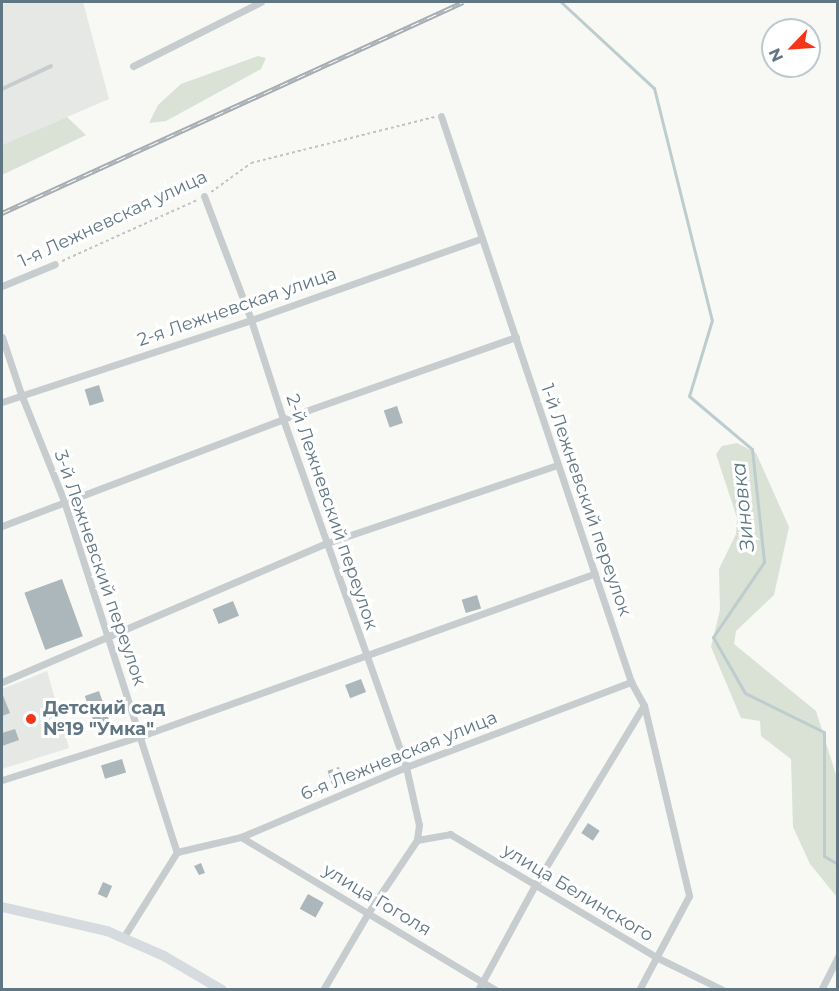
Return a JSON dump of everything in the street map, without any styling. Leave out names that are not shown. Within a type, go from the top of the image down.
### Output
[{"type":"main road","points":[[2,907],[107,931],[164,956],[222,990]]},
{"type":"street","points":[[133,66],[247,4],[261,2]]},
{"type":"street","name":"1-й Лежневский переулок","points":[[441,116],[631,682],[644,705],[689,896],[658,958]]},
{"type":"street","name":"2-й Лежневский переулок","points":[[204,196],[251,320],[283,419],[406,767],[419,825],[417,840]]},
{"type":"street","name":"2-я Лежневская улица","points":[[2,402],[251,320],[482,237]]},
{"type":"street","name":"1-я Лежневская улица","points":[[2,286],[55,264]]},
{"type":"street","name":"3-й Лежневский переулок","points":[[2,337],[21,394],[64,501],[110,636],[177,852]]},
{"type":"street","points":[[2,526],[283,419],[516,337]]},
{"type":"street","points":[[2,682],[327,543],[558,465]]},
{"type":"street","points":[[2,780],[141,736],[595,573]]},
{"type":"street","name":"6-я Лежневская улица","points":[[177,852],[242,837],[406,767],[631,682]]},
{"type":"street","points":[[478,990],[534,885],[644,705]]},
{"type":"street","name":"улица Белинского","points":[[417,840],[450,834],[658,958],[723,990]]},
{"type":"street","name":"улица Гоголя","points":[[242,837],[496,990]]},
{"type":"street","points":[[323,990],[368,913],[417,840]]},
{"type":"street","points":[[123,938],[177,852]]},
{"type":"street","points":[[821,990],[837,956]]},
{"type":"street","points":[[639,990],[658,958]]},
{"type":"lane","points":[[2,89],[51,66]]},
{"type":"path","name":"1-я Лежневская улица","points":[[55,264],[204,196],[251,163],[441,116]]},
{"type":"shaded area","points":[[83,2],[109,99],[2,145],[2,4]]},
{"type":"shaded area","points":[[258,56],[266,58],[261,69],[166,121],[149,123],[158,105],[181,84]]},
{"type":"shaded area","points":[[67,117],[86,135],[2,175],[2,145]]},
{"type":"shaded area","points":[[737,443],[756,453],[789,527],[774,595],[736,631],[734,644],[816,711],[837,778],[837,897],[810,864],[793,827],[791,759],[761,736],[760,721],[741,718],[711,647],[720,610],[719,569],[736,534],[737,518],[716,454],[722,446]]},
{"type":"shaded area","name":"Детский сад №19 \"Умка\"","points":[[47,671],[69,748],[2,769],[2,689]]},
{"type":"building","points":[[99,385],[104,401],[90,406],[85,389]]},
{"type":"building","points":[[397,406],[403,423],[390,428],[384,411]]},
{"type":"building","points":[[62,579],[83,636],[45,650],[24,593]]},
{"type":"building","points":[[477,595],[481,608],[466,613],[462,600]]},
{"type":"building","points":[[233,601],[239,616],[219,624],[213,609]]},
{"type":"building","points":[[361,679],[366,692],[350,698],[345,685]]},
{"type":"building","points":[[99,691],[110,723],[96,728],[85,696]]},
{"type":"building","points":[[2,693],[10,713],[2,716]]},
{"type":"building","points":[[15,729],[19,740],[2,746],[2,733]]},
{"type":"building","points":[[122,759],[126,772],[105,779],[101,765]]},
{"type":"building","points":[[339,767],[344,782],[333,786],[328,771]]},
{"type":"building","points":[[588,823],[600,831],[593,841],[581,833]]},
{"type":"building","points":[[201,863],[205,873],[199,875],[194,866]]},
{"type":"building","points":[[103,882],[112,886],[107,898],[98,894]]},
{"type":"building","points":[[308,894],[324,903],[316,918],[300,909]]},
{"type":"waterway","name":"Зиновка","points":[[561,2],[654,88],[712,320],[689,396],[752,449],[764,562],[713,637],[745,693],[824,732],[824,856],[838,864]]},
{"type":"railway","points":[[2,213],[463,2]]},
{"type":"place","name":"Детский сад №19 \"Умка\"","points":[[31,719]]}]
